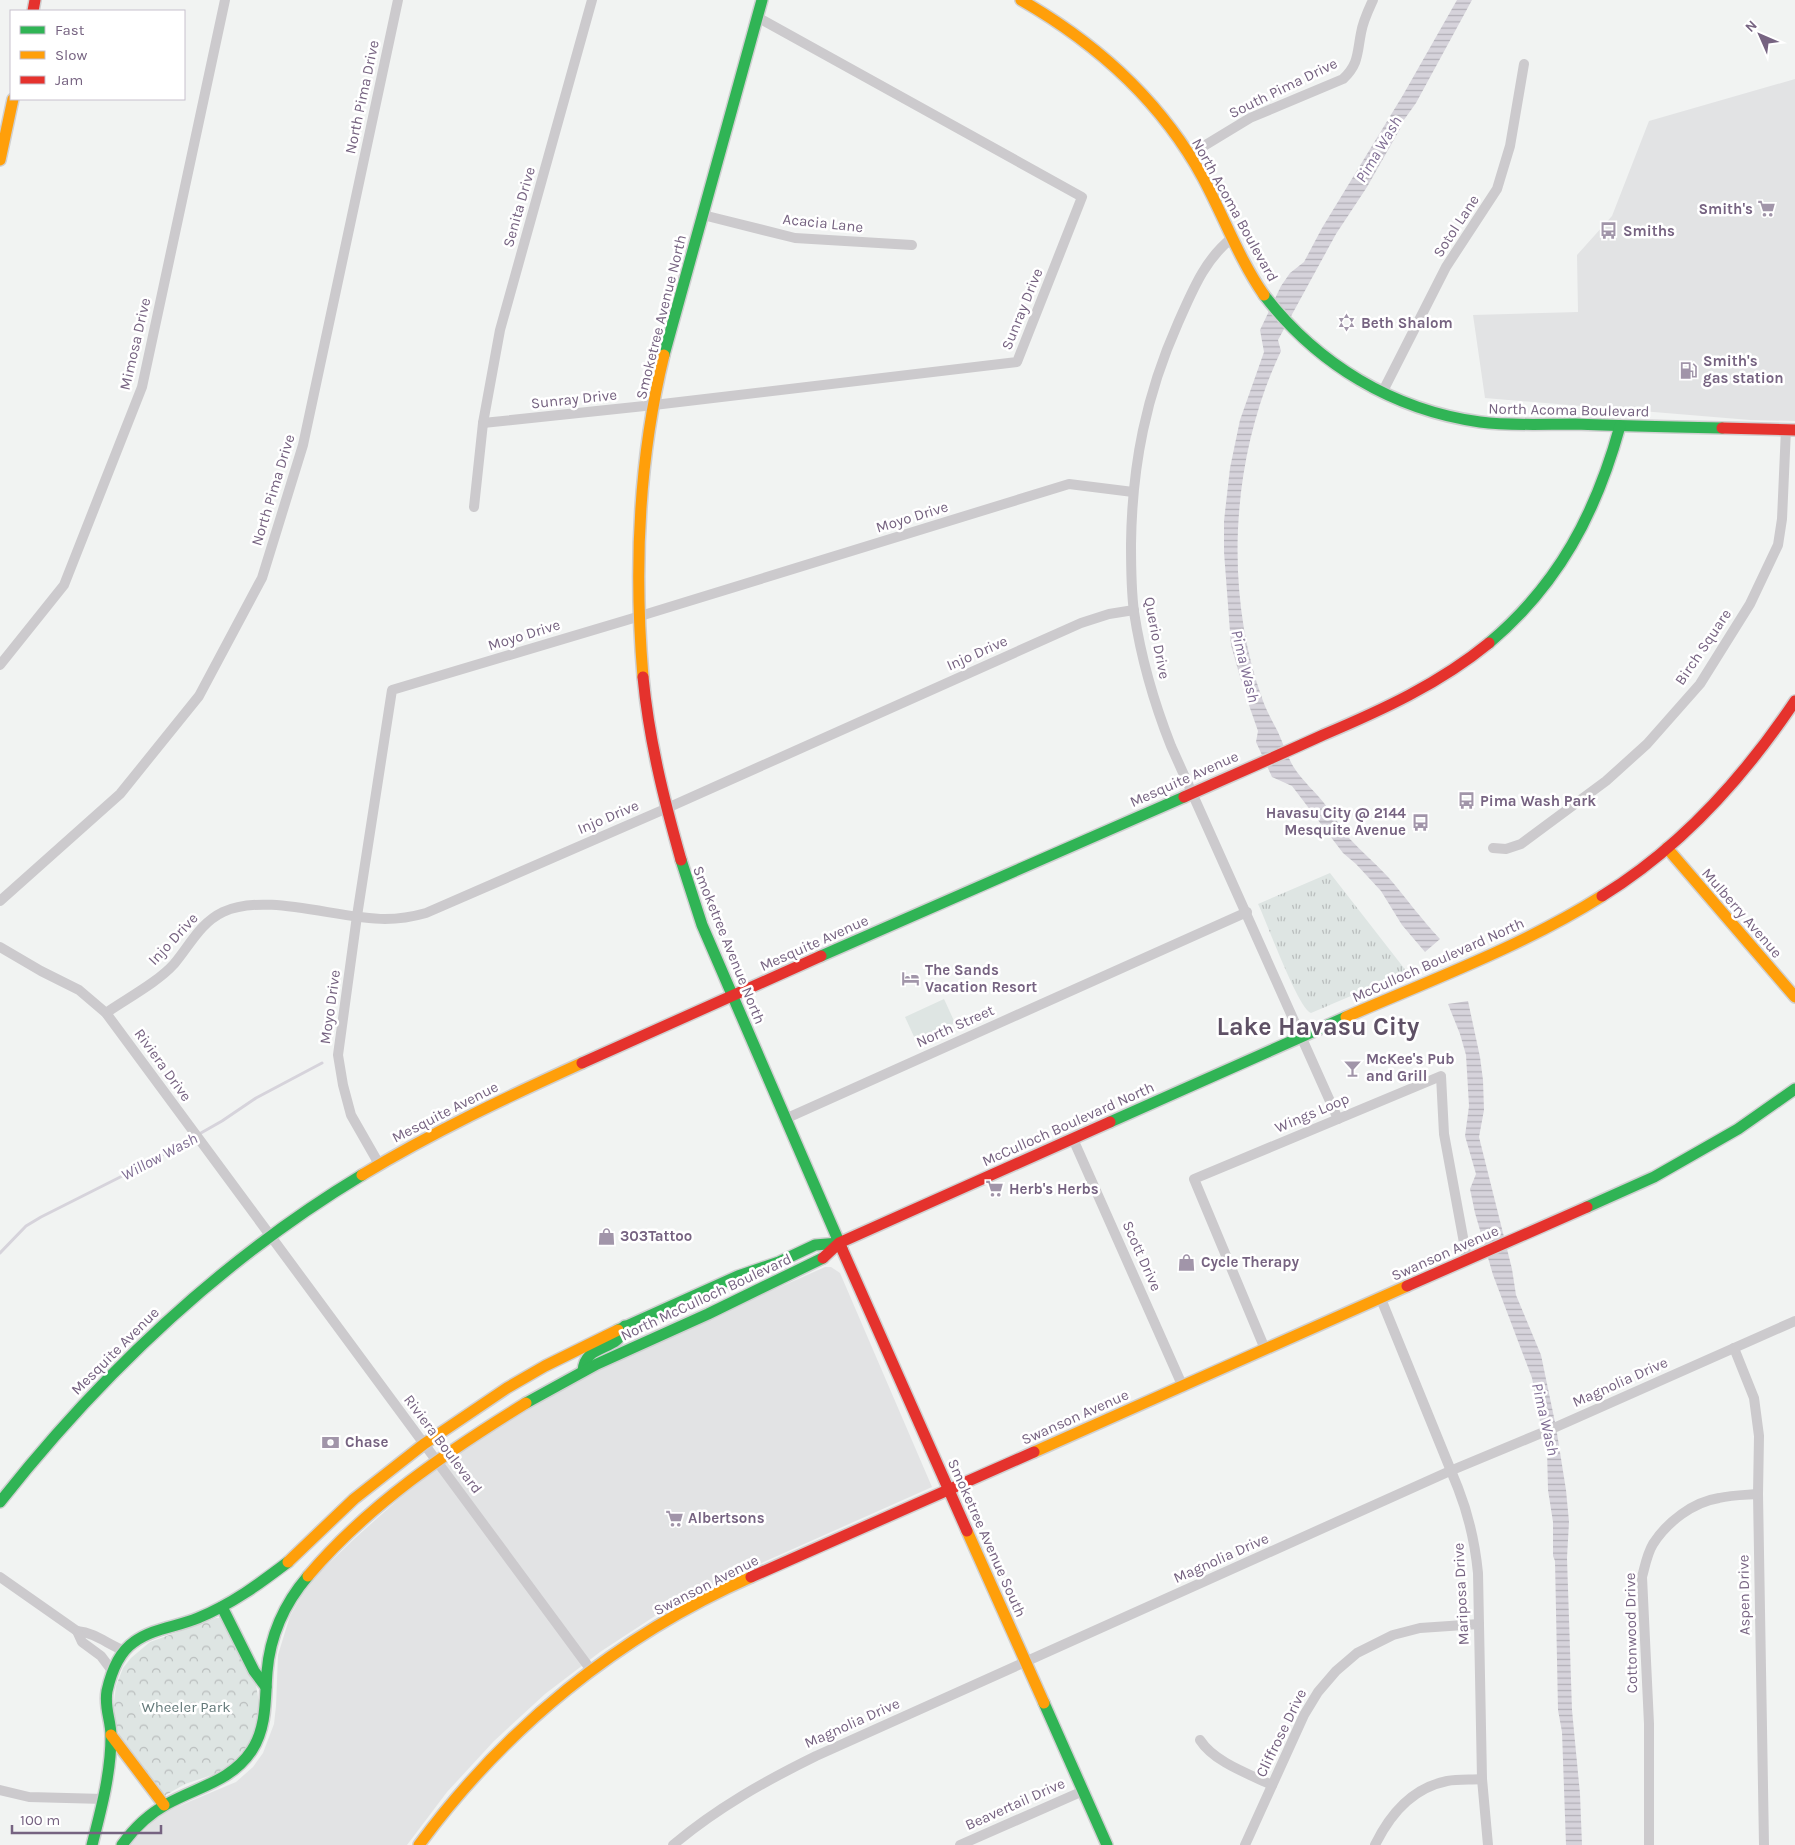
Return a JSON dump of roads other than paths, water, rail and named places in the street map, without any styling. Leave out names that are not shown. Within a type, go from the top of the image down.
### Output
[{"type":"street","name":"Mimosa Drive","points":[[0,665],[64,585],[142,387],[225,0]]},
{"type":"street","name":"North Pima Drive","points":[[0,901],[126,787],[199,696],[262,578],[303,445],[398,0]]},
{"type":"street","name":"Senita Drive","points":[[474,507],[483,423],[500,330],[592,0]]},
{"type":"street","name":"Smoketree Avenue North","points":[[762,0],[668,338],[654,405],[647,441],[637,550],[637,617],[642,680],[652,741],[665,809],[685,877],[702,925],[839,1243]]},
{"type":"street","name":"North Acoma Boulevard","points":[[1022,0],[1050,16],[1077,35],[1116,68],[1163,118],[1213,196],[1252,278],[1269,302],[1293,330],[1319,353],[1350,376],[1382,393],[1448,416],[1481,422],[1791,429]]},
{"type":"street","name":"South Pima Drive","points":[[1189,156],[1250,118],[1343,79],[1349,74],[1358,57],[1360,34],[1373,0]]},
{"type":"street","name":"Sunray Drive","points":[[483,423],[654,405],[1017,362],[1082,197],[757,16]]},
{"type":"street","name":"Sotol Lane","points":[[1382,393],[1446,267],[1497,189],[1510,146],[1524,64]]},
{"type":"street","points":[[0,160],[3,129],[13,100]]},
{"type":"street","name":"Acacia Lane","points":[[703,215],[795,238],[912,245]]},
{"type":"street","name":"Querio Drive","points":[[1232,238],[1220,247],[1207,264],[1194,287],[1163,355],[1149,400],[1139,443],[1133,492],[1131,568],[1134,610],[1157,710],[1171,746],[1247,912],[1338,1119]]},
{"type":"street","name":"Mesquite Avenue","points":[[0,1502],[54,1435],[116,1369],[196,1295],[270,1236],[318,1202],[422,1139],[498,1101],[1411,695],[1454,670],[1488,644],[1532,600],[1570,550],[1605,481],[1614,454],[1620,426]]},
{"type":"street","name":"Birch Square","points":[[1493,848],[1506,849],[1521,844],[1606,781],[1647,744],[1700,684],[1750,604],[1778,545],[1791,429]]},
{"type":"street","name":"Moyo Drive","points":[[379,1164],[351,1115],[338,1055],[357,916],[392,690],[1069,484],[1133,492]]},
{"type":"street","name":"Injo Drive","points":[[106,1013],[158,978],[173,964],[196,934],[222,912],[240,906],[264,904],[384,919],[410,917],[426,913],[665,809],[1080,623],[1109,614],[1134,610]]},
{"type":"street","name":"McCulloch Boulevard North","points":[[839,1243],[1301,1036],[1541,931],[1583,908],[1624,881],[1667,848],[1736,780],[1795,701]]},
{"type":"street","name":"Mulberry Avenue","points":[[1667,848],[1795,997]]},
{"type":"street","name":"North Street","points":[[785,1119],[1247,912]]},
{"type":"street","name":"Riviera Drive","points":[[0,947],[79,990],[106,1013],[270,1236]]},
{"type":"street","name":"Wings Loop","points":[[1265,1349],[1194,1178],[1441,1076],[1444,1134],[1467,1260]]},
{"type":"street","name":"Swanson Avenue","points":[[419,1845],[454,1798],[500,1748],[551,1701],[591,1670],[663,1622],[723,1590],[1381,1299],[1482,1252],[1611,1197],[1663,1172],[1738,1129],[1795,1089]]},
{"type":"street","name":"Scott Drive","points":[[1073,1138],[1183,1386]]},
{"type":"street","name":"Riviera Boulevard","points":[[270,1236],[591,1670]]},
{"type":"street","name":"North McCulloch Boulevard","points":[[424,1444],[507,1388],[545,1366],[624,1326],[738,1276],[779,1262],[816,1245],[839,1243]]},
{"type":"street","name":"North McCulloch Boulevard","points":[[266,1687],[268,1657],[273,1638],[281,1616],[295,1592],[313,1569],[345,1538],[395,1494],[437,1461],[486,1428],[583,1372],[821,1260],[839,1243]]},
{"type":"street","name":"Smoketree Avenue South","points":[[839,1243],[1107,1845]]},
{"type":"street","name":"Mariposa Drive","points":[[1381,1299],[1466,1508],[1476,1551],[1480,1624],[1482,1779],[1488,1845]]},
{"type":"street","name":"Magnolia Drive","points":[[673,1845],[730,1802],[772,1777],[825,1752],[1450,1471],[1556,1427],[1795,1321]]},
{"type":"street","points":[[583,1372],[582,1366],[585,1358],[623,1336],[624,1326]]},
{"type":"street","name":"Aspen Drive","points":[[1734,1348],[1754,1398],[1759,1436],[1758,1494],[1764,1845]]},
{"type":"street","points":[[92,1845],[104,1799],[111,1735],[106,1711],[107,1693],[113,1672],[125,1651],[134,1642],[148,1634],[197,1619],[222,1608],[244,1595],[289,1561],[354,1499],[424,1444]]},
{"type":"street","name":"Cottonwood Drive","points":[[1649,1845],[1648,1724],[1642,1577],[1647,1559],[1652,1545],[1663,1531],[1697,1505],[1717,1498],[1758,1494]]},
{"type":"street","points":[[0,1576],[77,1631],[82,1642],[101,1656],[113,1672]]},
{"type":"street","points":[[122,1845],[138,1825],[164,1805],[230,1774],[246,1760],[254,1748],[264,1721],[266,1687],[254,1671],[222,1608]]},
{"type":"street","name":"Cliffrose Drive","points":[[1245,1845],[1311,1703],[1327,1681],[1346,1662],[1381,1640],[1406,1631],[1433,1626],[1480,1624]]},
{"type":"street","points":[[77,1631],[91,1632],[125,1651]]},
{"type":"street","points":[[111,1735],[122,1746],[156,1797],[164,1805]]},
{"type":"street","points":[[1200,1740],[1217,1758],[1272,1785]]},
{"type":"street","points":[[1375,1845],[1384,1827],[1394,1814],[1405,1802],[1419,1792],[1450,1780],[1482,1779]]},
{"type":"street","points":[[0,1790],[29,1797],[104,1799]]},
{"type":"street","name":"Beavertail Drive","points":[[960,1845],[1083,1791]]},
{"type":"water","name":"Pima Wash","points":[[1457,0],[1472,0],[1416,103],[1401,124],[1367,187],[1336,234],[1278,340],[1281,351],[1264,392],[1251,435],[1243,479],[1238,524],[1238,570],[1242,615],[1250,659],[1266,709],[1293,766],[1305,782],[1323,802],[1349,838],[1389,878],[1440,939],[1425,952],[1402,925],[1381,891],[1343,853],[1292,786],[1272,777],[1256,742],[1258,731],[1231,645],[1224,552],[1224,521],[1230,468],[1240,420],[1264,352],[1260,330],[1281,286],[1290,273],[1304,262],[1322,228],[1403,95]]},
{"type":"water","name":"Pima Wash","points":[[1468,1001],[1483,1080],[1484,1110],[1479,1137],[1512,1269],[1516,1295],[1541,1355],[1556,1427],[1566,1490],[1569,1522],[1567,1558],[1572,1710],[1580,1794],[1582,1845],[1566,1845],[1562,1732],[1558,1710],[1555,1561],[1553,1556],[1553,1522],[1548,1490],[1547,1449],[1532,1378],[1493,1275],[1470,1189],[1476,1174],[1465,1136],[1469,1106],[1466,1055],[1448,1004]]},
{"type":"waterway","name":"Willow Wash","points":[[0,1253],[26,1226],[41,1217],[150,1162],[222,1121],[256,1098],[322,1063]]},
{"type":"place","name":"Smith's","points":[[1767,209]]},
{"type":"place","name":"Smiths","points":[[1609,231]]},
{"type":"place","name":"Beth Shalom","points":[[1347,323]]},
{"type":"place","name":"Smith's gas station","points":[[1689,370]]},
{"type":"place","name":"Pima Wash Park","points":[[1466,801]]},
{"type":"place","name":"Havasu City @ 2144 Mesquite Avenue","points":[[1420,822]]},
{"type":"place","name":"The Sands Vacation Resort","points":[[911,979]]},
{"type":"place","name":"McKee's Pub and Grill","points":[[1352,1068]]},
{"type":"place","name":"Herb's Herbs","points":[[995,1189]]},
{"type":"place","name":"303Tattoo","points":[[606,1236]]},
{"type":"place","name":"Cycle Therapy","points":[[1187,1262]]},
{"type":"place","name":"Chase","points":[[331,1442]]},
{"type":"place","name":"Albertsons","points":[[674,1518]]},
{"type":"district","name":"Lake Havasu City","points":[[1318,1026]]},
{"type":"park label","name":"Wheeler Park","points":[[186,1707]]}]
